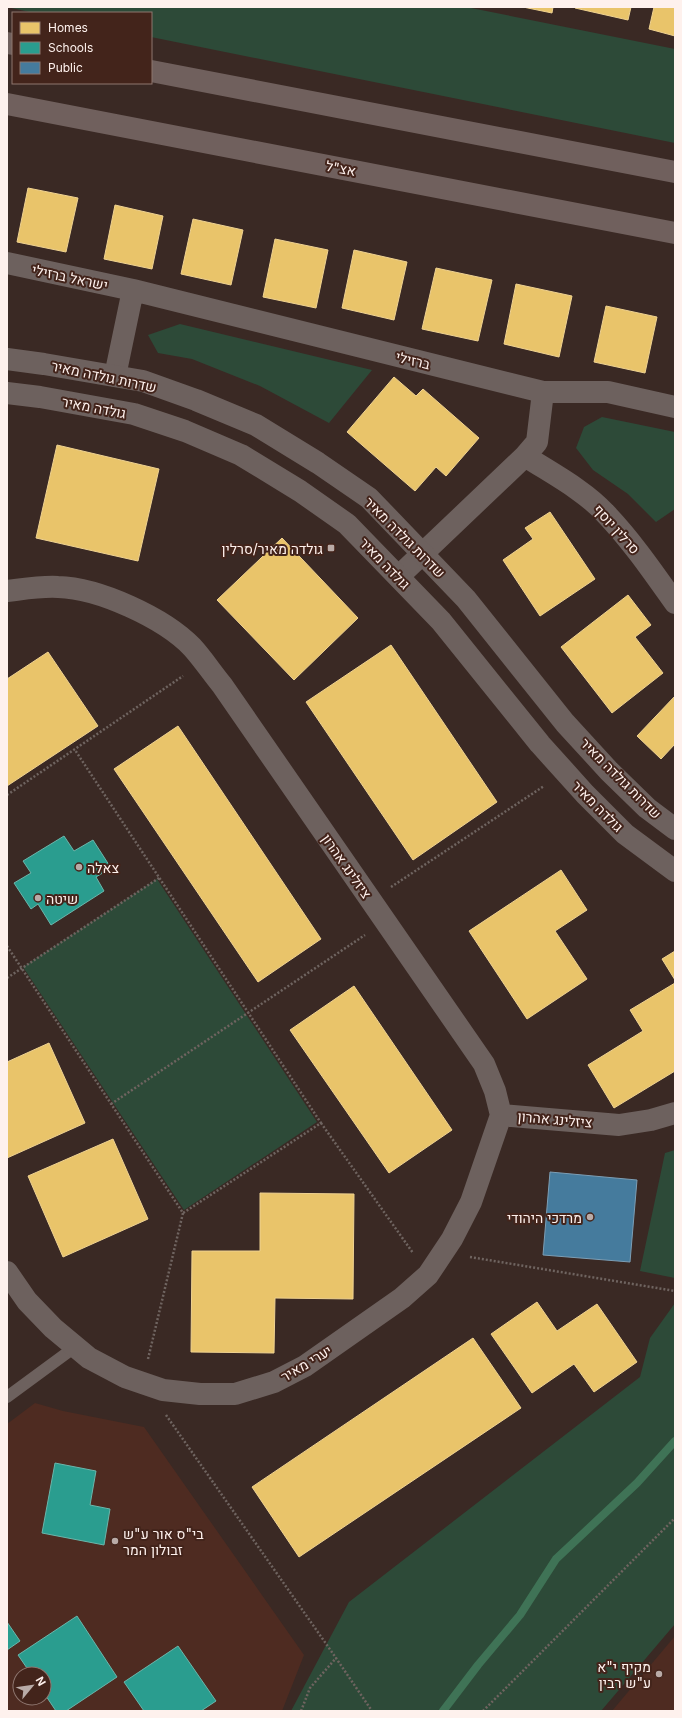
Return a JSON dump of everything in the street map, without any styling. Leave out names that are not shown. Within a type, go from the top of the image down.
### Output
[{"type":"main road","points":[[152,71],[675,172]]},
{"type":"main road","name":"אצ\"ל","points":[[7,104],[675,233]]},
{"type":"street","name":"ישראל ברזילי","points":[[7,263],[133,290]]},
{"type":"street","points":[[115,376],[133,290]]},
{"type":"street","name":"ברזילי","points":[[133,290],[543,392]]},
{"type":"street","name":"שדרות גולדה מאיר","points":[[7,359],[115,376],[150,384],[196,400],[256,425],[318,463],[369,498],[466,599],[566,722],[609,771],[647,808],[675,829]]},
{"type":"street","points":[[399,576],[525,456],[537,442],[543,392],[608,392],[675,407]]},
{"type":"street","name":"גולדה מאיר","points":[[7,393],[40,397],[134,414],[185,432],[241,455],[300,491],[347,524],[399,576],[440,621],[540,744],[585,794],[625,834],[675,871]]},
{"type":"street","name":"סרלין יוסף","points":[[525,456],[574,487],[604,512],[640,555],[675,603]]},
{"type":"street","name":"ציזלינג אהרון","points":[[7,591],[27,588],[60,587],[86,591],[127,605],[161,622],[191,646],[222,685],[484,1064],[495,1091],[501,1114],[619,1125],[651,1120],[675,1113]]},
{"type":"street","name":"יערי מאיר","points":[[9,1278],[27,1301],[53,1328],[75,1347],[89,1358],[125,1376],[163,1390],[200,1394],[235,1394],[274,1382],[306,1366],[402,1298],[428,1275],[452,1240],[471,1202],[501,1114]]},
{"type":"lane","points":[[7,1397],[75,1347]]},
{"type":"path","points":[[7,794],[204,662]]},
{"type":"path","points":[[74,750],[320,1123],[428,1275]]},
{"type":"path","points":[[371,900],[565,772]]},
{"type":"path","points":[[7,978],[159,878]]},
{"type":"path","points":[[112,1104],[385,921]]},
{"type":"path","points":[[7,946],[183,1213]]},
{"type":"path","points":[[142,1382],[183,1213],[320,1123]]},
{"type":"path","points":[[443,1253],[675,1291]]},
{"type":"path","points":[[165,1414],[372,1711]]},
{"type":"path","points":[[483,1711],[675,1518]]},
{"type":"path","points":[[300,1711],[310,1688],[336,1658]]},
{"type":"shaded area","name":"בי\"ס אור ע\"ש זבולון המר","points":[[35,1403],[63,1411],[144,1427],[304,1655],[282,1711],[7,1711],[7,1424]]},
{"type":"shaded area","name":"מקיף י\"א ע\"ש רבין","points":[[675,1636],[675,1711],[612,1711]]},
{"type":"green space","points":[[7,7],[466,7],[675,49],[675,143],[152,37],[152,12],[30,12]]},
{"type":"green space","points":[[180,324],[372,370],[329,423],[260,386],[192,359],[158,353],[148,335]]},
{"type":"green space","points":[[602,417],[675,432],[675,509],[656,522],[628,494],[593,470],[576,448],[584,427]]},
{"type":"green space","points":[[157,879],[317,1122],[184,1210],[23,967]]},
{"type":"green space","points":[[675,1150],[675,1278],[640,1271],[665,1153]]},
{"type":"green space","points":[[675,1303],[675,1624],[601,1711],[291,1711],[349,1602],[640,1377],[650,1338]]},
{"type":"building: Homes","points":[[523,7],[553,7],[552,13]]},
{"type":"building: Homes","points":[[575,7],[631,7],[628,20]]},
{"type":"building: Homes","points":[[654,7],[675,7],[675,36],[649,29]]},
{"type":"building: Homes","points":[[28,188],[78,198],[66,252],[17,242]]},
{"type":"building: Homes","points":[[115,205],[163,216],[152,269],[104,259]]},
{"type":"building: Homes","points":[[193,219],[243,230],[231,285],[181,274]]},
{"type":"building: Homes","points":[[275,239],[328,250],[316,308],[263,297]]},
{"type":"building: Homes","points":[[354,250],[407,262],[394,320],[342,308]]},
{"type":"building: Homes","points":[[436,268],[492,280],[478,341],[422,329]]},
{"type":"building: Homes","points":[[516,284],[572,296],[559,357],[504,344]]},
{"type":"building: Homes","points":[[606,306],[657,317],[645,373],[594,362]]},
{"type":"building: Homes","points":[[394,377],[416,396],[423,389],[479,438],[446,476],[436,467],[415,491],[347,432]]},
{"type":"building: Homes","points":[[57,445],[159,469],[138,561],[36,538]]},
{"type":"building: Homes","points":[[550,512],[595,579],[540,616],[503,560],[533,539],[525,528]]},
{"type":"building: Homes","points":[[282,538],[358,618],[294,680],[217,600]]},
{"type":"building: Homes","points":[[628,595],[651,625],[635,637],[663,673],[612,713],[561,647]]},
{"type":"building: Homes","points":[[391,645],[497,802],[413,860],[306,702]]},
{"type":"building: Homes","points":[[48,652],[98,726],[7,786],[7,679]]},
{"type":"building: Homes","points":[[675,696],[675,744],[661,759],[637,736]]},
{"type":"building: Homes","points":[[178,726],[321,939],[258,982],[114,769]]},
{"type":"building: Homes","points":[[561,870],[587,910],[555,931],[587,979],[527,1019],[469,931]]},
{"type":"building: Homes","points":[[675,951],[675,980],[662,959]]},
{"type":"building: Homes","points":[[675,983],[675,1071],[614,1108],[588,1065],[643,1031],[630,1010]]},
{"type":"building: Homes","points":[[354,986],[452,1130],[389,1173],[290,1030]]},
{"type":"building: Homes","points":[[49,1043],[85,1123],[7,1158],[7,1062]]},
{"type":"building: Homes","points":[[113,1139],[148,1219],[63,1257],[28,1176]]},
{"type":"building: Homes","points":[[260,1193],[354,1194],[353,1299],[275,1298],[274,1353],[191,1352],[192,1251],[260,1251]]},
{"type":"building: Homes","points":[[537,1302],[557,1331],[597,1304],[637,1362],[594,1392],[574,1364],[532,1393],[491,1334]]},
{"type":"building: Homes","points":[[473,1338],[521,1408],[299,1557],[252,1487]]},
{"type":"building: Schools","points":[[64,836],[74,851],[93,840],[111,868],[96,877],[104,891],[51,925],[38,904],[31,909],[14,883],[31,873],[23,861]]},
{"type":"building: Schools","points":[[55,1463],[96,1471],[90,1505],[110,1509],[104,1545],[42,1533]]},
{"type":"building: Schools","points":[[77,1616],[117,1677],[66,1711],[56,1711],[52,1705],[52,1666],[26,1666],[18,1655]]},
{"type":"building: Schools","points":[[7,1622],[20,1641],[7,1650]]},
{"type":"building: Schools","points":[[178,1646],[216,1701],[201,1711],[144,1711],[124,1682]]},
{"type":"building: Public","name":"מרדכי היהודי","points":[[550,1172],[637,1180],[630,1262],[543,1255]]},
{"type":"waterway","points":[[443,1711],[478,1665],[520,1615],[556,1559],[637,1483],[675,1441]]},
{"type":"place","name":"גולדה מאיר/סרלין","points":[[331,548]]},
{"type":"place","name":"צאלה","points":[[79,867]]},
{"type":"place","name":"שיטה","points":[[38,898]]},
{"type":"place","name":"מרדכי היהודי","points":[[590,1217]]},
{"type":"place","name":"בי\"ס אור ע\"ש זבולון המר","points":[[115,1541]]},
{"type":"place","name":"מקיף י\"א ע\"ש רבין","points":[[659,1674]]}]
